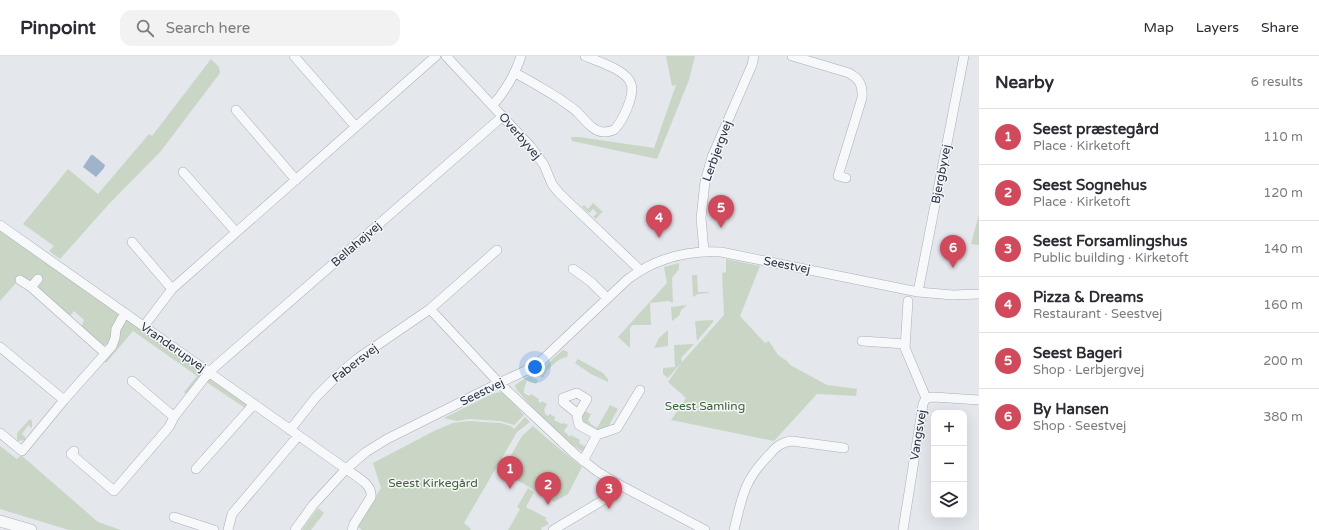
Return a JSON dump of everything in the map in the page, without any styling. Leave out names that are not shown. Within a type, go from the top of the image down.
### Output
[{"type":"street","points":[[294,56],[356,127]]},
{"type":"street","points":[[144,326],[172,289],[436,56]]},
{"type":"street","name":"Overbyvej","points":[[446,56],[531,147],[544,165],[552,184],[559,193],[640,270]]},
{"type":"street","points":[[493,105],[508,87],[521,56]]},
{"type":"street","points":[[515,73],[535,83],[566,103],[578,112],[587,123],[601,132],[611,131],[615,128],[630,104],[632,94],[631,84],[624,74],[614,68],[585,56]]},
{"type":"street","name":"Lerbjergvej","points":[[704,251],[701,218],[705,182],[712,157],[752,66],[754,56]]},
{"type":"street","points":[[792,56],[849,73],[856,77],[860,83],[863,90],[862,98],[838,176],[846,178]]},
{"type":"street","name":"Bjergbyvej","points":[[918,292],[964,56]]},
{"type":"street","points":[[236,110],[296,180]]},
{"type":"street","name":"Bellahøjvej","points":[[74,451],[71,454],[114,491],[169,427],[174,417],[209,372],[503,116]]},
{"type":"street","points":[[183,172],[236,232]]},
{"type":"street","name":"Vranderupvej","points":[[0,225],[346,469]]},
{"type":"street","points":[[132,242],[172,289]]},
{"type":"street","name":"Fabersvej","points":[[290,430],[316,397],[357,359],[430,309],[497,250]]},
{"type":"street","name":"Seestvej","points":[[294,530],[313,505],[346,469],[366,452],[387,439],[539,363],[607,298],[640,270],[656,262],[671,257],[704,251],[721,252],[918,292],[953,295],[979,294]]},
{"type":"street","points":[[573,269],[591,282],[607,298]]},
{"type":"street","points":[[31,287],[38,279]]},
{"type":"street","points":[[20,280],[31,287],[105,353]]},
{"type":"street","name":"Vangsvej","points":[[903,530],[923,404],[926,398],[905,348],[908,301]]},
{"type":"street","points":[[430,309],[499,383],[583,461],[618,484],[706,530]]},
{"type":"street","points":[[0,433],[22,451],[64,400],[112,346],[116,329],[125,313]]},
{"type":"street","points":[[862,341],[905,344]]},
{"type":"street","points":[[0,347],[64,400]]},
{"type":"street","points":[[132,380],[174,417]]},
{"type":"street","points":[[583,461],[597,435],[617,428],[640,390]]},
{"type":"street","points":[[926,398],[933,397],[979,400]]},
{"type":"street","points":[[196,469],[254,404]]},
{"type":"street","points":[[578,414],[579,425],[597,435]]},
{"type":"street","points":[[228,530],[232,514],[298,436]]},
{"type":"street","points":[[734,530],[744,490],[750,476],[779,444],[792,441],[844,448]]},
{"type":"street","points":[[346,469],[369,487],[372,493],[352,530]]},
{"type":"street","points":[[552,530],[606,499],[618,484]]},
{"type":"street","points":[[174,517],[214,530]]},
{"type":"street","points":[[0,521],[32,530]]},
{"type":"green space","points":[[666,56],[695,56],[689,80],[657,159],[572,141],[571,137],[579,137],[654,148],[676,85],[672,86]]},
{"type":"green space","points":[[211,59],[219,67],[220,73],[161,151],[109,204],[60,259],[49,251],[54,246],[23,224],[68,169],[98,194],[149,134],[152,136]]},
{"type":"green space","points":[[593,203],[603,212],[596,219],[593,217],[597,213],[593,209],[589,213],[582,207],[584,205],[588,209]]},
{"type":"green space","points":[[979,214],[979,245],[971,244]]},
{"type":"green space","points":[[0,230],[119,312],[119,317],[111,341],[107,345],[101,345],[81,328],[84,320],[74,311],[71,315],[67,315],[38,290],[39,283],[33,280],[29,281],[22,276],[0,301]]},
{"type":"green space","name":"Seest Samling","points":[[726,259],[760,266],[740,316],[765,343],[769,341],[778,355],[790,365],[827,385],[857,389],[856,396],[817,394],[774,441],[671,420],[686,398],[668,382],[682,362],[724,315],[722,273],[726,272]]},
{"type":"green space","points":[[679,263],[679,269],[672,278],[673,303],[669,301],[650,303],[651,325],[632,325],[630,328],[630,348],[618,337],[667,283],[664,267]]},
{"type":"green space","points":[[692,275],[697,275],[698,292],[709,293],[698,294],[693,297]]},
{"type":"green space","points":[[687,305],[681,310],[679,316],[672,321],[671,307]]},
{"type":"green space","points":[[127,320],[200,370],[201,377],[186,394],[184,392],[197,376],[133,331],[106,363],[103,359],[123,323]]},
{"type":"green space","points":[[713,320],[713,322],[697,341],[695,321]]},
{"type":"green space","points":[[668,330],[668,346],[654,348],[659,338]]},
{"type":"green space","points":[[694,344],[681,358],[682,362],[668,378],[663,374],[663,368],[675,367],[674,345]]},
{"type":"green space","points":[[563,350],[568,352],[567,357],[553,365],[543,378],[536,374]]},
{"type":"green space","points":[[578,359],[603,373],[608,379],[608,382],[591,374],[575,363]]},
{"type":"green space","points":[[529,376],[538,380],[536,384],[527,380],[524,393],[529,396],[531,394],[539,399],[538,401],[541,403],[542,401],[547,404],[544,410],[545,414],[548,416],[550,414],[555,417],[554,420],[568,425],[564,431],[570,437],[571,435],[580,440],[579,443],[584,446],[587,445],[583,452],[555,431],[516,389],[515,385]]},
{"type":"green space","points":[[209,379],[249,407],[248,410],[205,381]]},
{"type":"green space","points":[[500,392],[506,395],[524,415],[514,425],[500,421],[469,419],[457,421],[444,418],[492,394]]},
{"type":"green space","points":[[610,405],[618,409],[607,429],[597,432],[582,423],[580,417],[585,411],[591,414],[588,420],[597,428]]},
{"type":"green space","name":"Seest Kirkegård","points":[[525,417],[530,422],[517,432],[464,523],[471,530],[362,530],[357,526],[381,488],[373,463],[436,430],[453,423],[468,421],[501,423],[511,426],[514,429]]},
{"type":"green space","points":[[30,419],[32,421],[32,428],[28,425],[22,434],[25,437],[25,440],[17,441],[17,433]]},
{"type":"green space","points":[[533,426],[582,467],[568,494],[554,502],[502,471],[522,436]]},
{"type":"green space","points":[[0,446],[17,459],[21,455],[98,522],[121,530],[69,530],[0,509]]},
{"type":"green space","points":[[528,488],[534,492],[526,507],[547,518],[545,519],[549,524],[541,528],[542,530],[508,530],[520,509],[517,507]]},
{"type":"green space","points":[[318,508],[324,513],[311,530],[302,530]]},
{"type":"water","points":[[91,155],[105,165],[96,177],[83,167]]},
{"type":"place","name":"Seest Bageri","points":[[721,228]]},
{"type":"place","name":"Pizza & Dreams","points":[[659,238]]},
{"type":"place","name":"By Hansen","points":[[953,268]]},
{"type":"place","name":"Seest præstegård","points":[[510,489]]},
{"type":"place","name":"Seest Sognehus","points":[[548,505]]},
{"type":"place","name":"Seest Forsamlingshus","points":[[609,509]]}]
